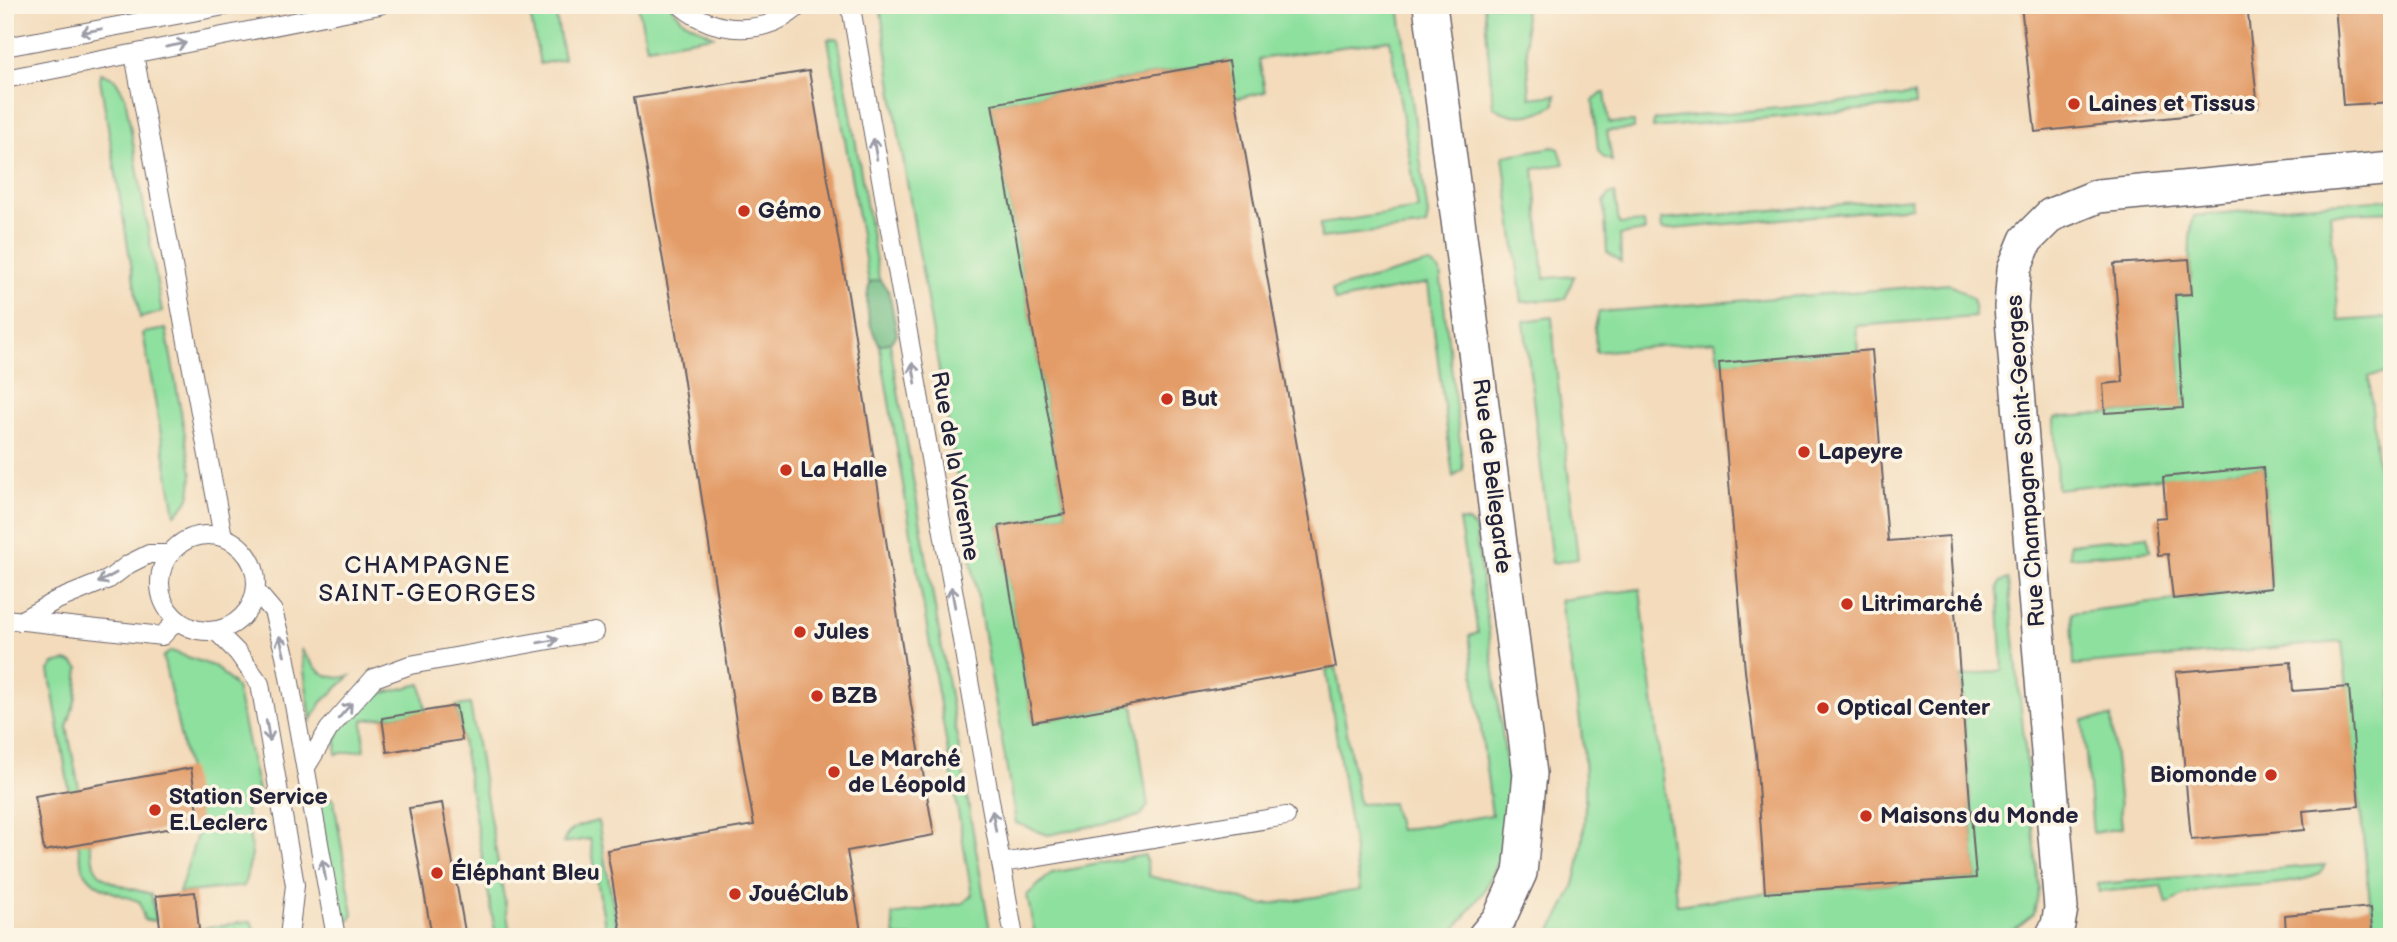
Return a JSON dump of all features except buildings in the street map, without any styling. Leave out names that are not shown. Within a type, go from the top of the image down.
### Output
[{"type":"street","name":"Rue de Bellegarde","points":[[1430,5],[1531,774],[1520,873],[1497,931]]},
{"type":"street","name":"Rue Champagne Saint-Georges","points":[[2052,937],[2058,925],[2061,908],[2011,307],[2014,269],[2026,240],[2051,215],[2098,196],[2392,168]]},
{"type":"lane","points":[[5,47],[230,5]]},
{"type":"lane","points":[[5,79],[380,5]]},
{"type":"lane","points":[[681,5],[693,16],[717,26],[743,29],[769,25],[792,13],[800,5]]},
{"type":"lane","name":"Rue de la Varenne","points":[[846,5],[852,13],[1014,937]]},
{"type":"lane","points":[[134,54],[223,537]]},
{"type":"lane","points":[[193,537],[223,537],[245,552],[256,577],[256,591],[251,605],[242,617],[230,626],[216,631],[195,630],[177,620],[167,609],[159,582],[162,567],[169,554],[193,537]]},
{"type":"lane","points":[[13,620],[109,579],[129,564],[149,554],[169,554]]},
{"type":"lane","points":[[256,591],[273,611],[285,655],[336,937]]},
{"type":"lane","points":[[13,620],[162,636],[177,620]]},
{"type":"lane","points":[[216,631],[238,653],[260,684],[296,885],[289,937]]},
{"type":"lane","points":[[306,767],[329,729],[374,678],[410,665],[594,632]]},
{"type":"lane","points":[[1002,863],[1286,816]]},
{"type":"green space","points":[[503,5],[554,5],[564,59],[540,64],[529,9],[503,13]]},
{"type":"green space","points":[[638,5],[670,5],[683,20],[713,36],[647,47]]},
{"type":"green space","points":[[880,5],[1399,5],[1428,216],[1426,225],[1420,227],[1321,238],[1320,224],[1418,209],[1390,40],[1259,59],[1265,92],[1235,99],[1228,61],[992,104],[1066,514],[999,526],[1033,722],[1133,704],[1148,806],[1140,816],[1048,835],[1016,823],[898,129]]},
{"type":"green space","points":[[1484,5],[1524,5],[1530,98],[1556,95],[1555,104],[1524,116],[1508,114],[1493,106]]},
{"type":"green space","points":[[838,38],[991,937],[895,937],[892,915],[963,903],[972,895],[828,39]]},
{"type":"green space","points":[[101,73],[115,79],[125,96],[162,312],[140,318],[100,79]]},
{"type":"green space","points":[[1601,93],[1605,93],[1609,123],[1634,122],[1634,129],[1607,131],[1612,161],[1603,157],[1598,150],[1593,101]]},
{"type":"green space","points":[[1914,95],[1915,105],[1653,128],[1654,120]]},
{"type":"green space","points":[[1553,147],[1559,149],[1564,164],[1534,169],[1544,278],[1574,276],[1565,299],[1522,302],[1503,156]]},
{"type":"green space","points":[[1615,193],[1619,224],[1644,222],[1645,231],[1620,235],[1621,262],[1607,252],[1604,202],[1609,195]]},
{"type":"green space","points":[[1911,198],[1912,207],[1662,230],[1661,220]]},
{"type":"green space","points":[[2392,199],[2392,211],[2330,214],[2339,321],[2392,317],[2392,363],[2389,364],[2389,373],[2369,376],[2380,492],[2392,492],[2392,937],[2374,937],[2342,642],[2074,665],[2072,613],[2271,588],[2263,467],[2057,489],[2054,418],[2183,407],[2175,295],[2192,294],[2190,245],[2194,216]]},
{"type":"green space","points":[[1430,264],[1440,271],[1463,469],[1453,477],[1428,283],[1335,301],[1332,290]]},
{"type":"green space","points":[[880,280],[889,292],[897,334],[891,342],[880,345],[870,323],[867,298],[870,282]]},
{"type":"green space","points":[[1950,284],[1973,299],[1975,317],[1856,326],[1858,352],[1719,363],[1715,341],[1596,352],[1595,327],[1599,312]]},
{"type":"green space","points":[[1552,317],[1578,559],[1552,563],[1524,321]]},
{"type":"green space","points":[[166,329],[192,474],[189,497],[175,514],[143,333]]},
{"type":"green space","points":[[1459,521],[1468,522],[1475,528],[1510,792],[1507,844],[1484,891],[1455,929],[1445,937],[1035,937],[1027,895],[1052,873],[1145,855],[1149,876],[1263,905],[1360,890],[1326,669],[1336,667],[1359,804],[1392,803],[1399,830],[1492,815],[1469,636],[1478,633]]},
{"type":"green space","points":[[2148,536],[2150,551],[2070,557],[2069,544]]},
{"type":"green space","points":[[2008,579],[2039,888],[2034,914],[2012,931],[1968,937],[1547,937],[1572,891],[1585,813],[1585,778],[1578,706],[1560,600],[1640,589],[1677,905],[1765,893],[1976,878],[1961,677],[2003,670],[1998,589],[2000,582]]},
{"type":"green space","points":[[301,649],[321,672],[333,677],[350,676],[322,702],[311,721]]},
{"type":"green space","points":[[171,651],[216,667],[236,687],[261,805],[246,809],[252,855],[244,886],[179,893],[200,825],[163,657]]},
{"type":"green space","points":[[65,661],[79,668],[76,698],[67,727],[94,865],[103,877],[110,881],[151,894],[156,921],[144,920],[140,902],[99,886],[82,867],[49,670],[54,664]]},
{"type":"green space","points":[[421,684],[426,712],[363,720],[364,750],[336,754],[337,734],[345,718],[359,715],[361,702],[367,697]]},
{"type":"green space","points":[[470,704],[511,937],[496,937],[456,706]]},
{"type":"green space","points":[[2111,717],[2122,828],[2093,833],[2083,720]]},
{"type":"green space","points":[[322,798],[331,798],[334,801],[353,914],[350,920],[337,916],[319,805]]},
{"type":"green space","points":[[598,821],[619,937],[607,937],[590,839],[563,843],[572,830]]},
{"type":"green space","points":[[2325,865],[2320,874],[2301,880],[2203,890],[2167,904],[2162,886],[2099,892],[2098,884]]},
{"type":"green space","points":[[251,921],[257,937],[210,937],[199,929]]},
{"type":"water","points":[[2384,575],[2392,575],[2392,643]]},
{"type":"place","name":"Laines et Tissus","points":[[2074,104]]},
{"type":"place","name":"Gémo","points":[[744,211]]},
{"type":"place","name":"But","points":[[1167,399]]},
{"type":"place","name":"Lapeyre","points":[[1804,452]]},
{"type":"place","name":"La Halle","points":[[786,470]]},
{"type":"place","name":"Litrimarché","points":[[1847,604]]},
{"type":"place","name":"Jules","points":[[800,632]]},
{"type":"place","name":"BZB","points":[[817,696]]},
{"type":"place","name":"Optical Center","points":[[1823,708]]},
{"type":"place","name":"Le Marché de Léopold","points":[[834,772]]},
{"type":"place","name":"Biomonde","points":[[2271,775]]},
{"type":"place","name":"Station Service E.Leclerc","points":[[155,810]]},
{"type":"place","name":"Maisons du Monde","points":[[1866,816]]},
{"type":"place","name":"Éléphant Bleu","points":[[437,873]]},
{"type":"place","name":"JouéClub","points":[[735,894]]},
{"type":"district","name":"CHAMPAGNE SAINT-GEORGES","points":[[428,579]]}]
